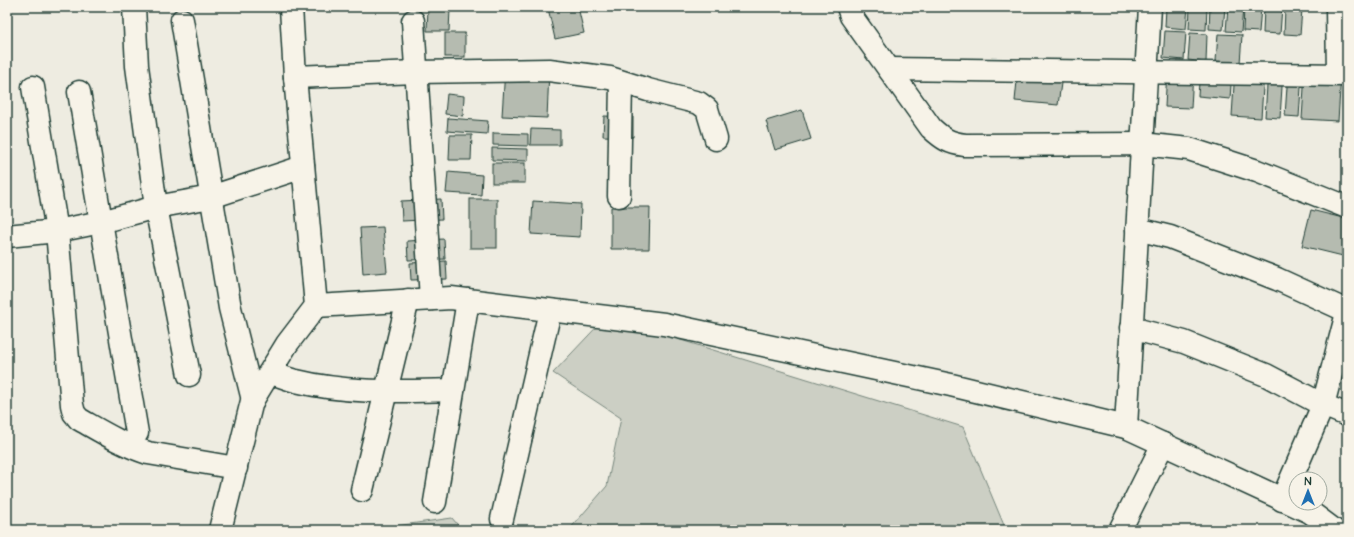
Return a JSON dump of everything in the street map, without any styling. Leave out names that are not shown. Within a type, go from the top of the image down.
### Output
[{"type":"street","points":[[134,7],[137,66],[156,208],[189,375]]},
{"type":"street","points":[[220,530],[253,400],[287,344],[316,306],[295,77],[291,7]]},
{"type":"street","points":[[848,7],[851,16],[931,128],[943,139],[954,144],[1142,144],[1189,149],[1257,171],[1347,207]]},
{"type":"street","points":[[1126,427],[1150,7]]},
{"type":"street","points":[[889,69],[1342,74],[1342,28],[1337,7]]},
{"type":"street","points":[[182,20],[230,308],[253,400]]},
{"type":"street","points":[[413,21],[431,299]]},
{"type":"street","points":[[295,77],[416,72],[549,70],[610,78],[648,90],[699,103],[707,110],[716,139]]},
{"type":"street","points":[[619,196],[621,82]]},
{"type":"street","points":[[33,87],[57,231],[72,405],[74,413],[79,419],[118,441],[134,448],[148,452],[236,468]]},
{"type":"street","points":[[79,92],[137,433]]},
{"type":"street","points":[[7,236],[57,231],[211,197],[303,167]]},
{"type":"street","points":[[1137,229],[1170,237],[1277,279],[1347,312],[1323,406],[1282,500]]},
{"type":"street","points":[[316,306],[451,298],[664,324],[951,385],[1126,427],[1310,512],[1334,530]]},
{"type":"street","points":[[362,490],[408,300]]},
{"type":"street","points":[[435,502],[468,300]]},
{"type":"street","points":[[502,519],[550,311]]},
{"type":"street","points":[[1131,328],[1184,342],[1246,366],[1266,375],[1323,406],[1347,415]]},
{"type":"street","points":[[270,373],[296,381],[326,387],[361,391],[454,390]]},
{"type":"street","points":[[1120,530],[1163,444]]},
{"type":"shaded area","points":[[606,317],[963,427],[1006,530],[569,530],[607,486],[621,418],[553,373]]},
{"type":"shaded area","points":[[452,518],[462,530],[367,530]]},
{"type":"building","points":[[578,7],[584,33],[555,39],[548,8]]},
{"type":"building","points":[[1166,7],[1188,7],[1186,29],[1165,27]]},
{"type":"building","points":[[1190,7],[1207,7],[1206,30],[1189,29]]},
{"type":"building","points":[[1210,7],[1225,7],[1223,30],[1209,29]]},
{"type":"building","points":[[1228,7],[1243,7],[1241,32],[1226,31]]},
{"type":"building","points":[[1244,7],[1261,7],[1259,32],[1243,31]]},
{"type":"building","points":[[1264,7],[1282,7],[1280,34],[1263,33]]},
{"type":"building","points":[[428,8],[450,9],[449,31],[427,31]]},
{"type":"building","points":[[1285,8],[1302,9],[1300,35],[1284,34]]},
{"type":"building","points":[[1165,31],[1186,32],[1184,60],[1163,58]]},
{"type":"building","points":[[445,33],[465,33],[465,57],[445,57]]},
{"type":"building","points":[[1190,33],[1207,34],[1206,62],[1188,60]]},
{"type":"building","points":[[1218,34],[1242,35],[1240,63],[1216,61]]},
{"type":"building","points":[[505,69],[549,71],[547,118],[502,116]]},
{"type":"building","points":[[1200,69],[1232,71],[1230,99],[1198,96]]},
{"type":"building","points":[[1167,70],[1193,72],[1191,108],[1165,107]]},
{"type":"building","points":[[1235,70],[1264,72],[1261,118],[1232,116]]},
{"type":"building","points":[[1268,70],[1283,71],[1280,118],[1265,117]]},
{"type":"building","points":[[1018,71],[1062,76],[1058,105],[1015,101]]},
{"type":"building","points":[[1288,72],[1302,73],[1299,117],[1285,116]]},
{"type":"building","points":[[1305,72],[1341,74],[1338,121],[1302,119]]},
{"type":"building","points":[[447,94],[464,96],[463,116],[445,114]]},
{"type":"building","points":[[802,110],[811,139],[775,150],[766,121]]},
{"type":"building","points":[[604,116],[633,117],[633,137],[603,136]]},
{"type":"building","points":[[448,118],[488,121],[487,134],[447,131]]},
{"type":"building","points":[[531,129],[560,130],[560,145],[530,145]]},
{"type":"building","points":[[493,133],[528,134],[528,146],[493,145]]},
{"type":"building","points":[[450,135],[472,135],[471,160],[449,160]]},
{"type":"building","points":[[492,148],[528,149],[528,161],[492,160]]},
{"type":"building","points":[[492,163],[525,163],[525,183],[492,183]]},
{"type":"building","points":[[448,172],[482,175],[481,195],[446,193]]},
{"type":"building","points":[[441,199],[442,219],[402,221],[401,201]]},
{"type":"building","points":[[470,199],[497,199],[497,248],[470,248]]},
{"type":"building","points":[[533,201],[581,204],[580,237],[531,234]]},
{"type":"building","points":[[611,207],[650,207],[649,249],[611,249]]},
{"type":"building","points":[[1311,210],[1347,219],[1347,257],[1302,246]]},
{"type":"building","points":[[383,227],[387,272],[363,274],[360,228]]},
{"type":"building","points":[[444,239],[445,259],[408,260],[407,241]]},
{"type":"building","points":[[446,261],[447,279],[411,280],[410,263]]}]
